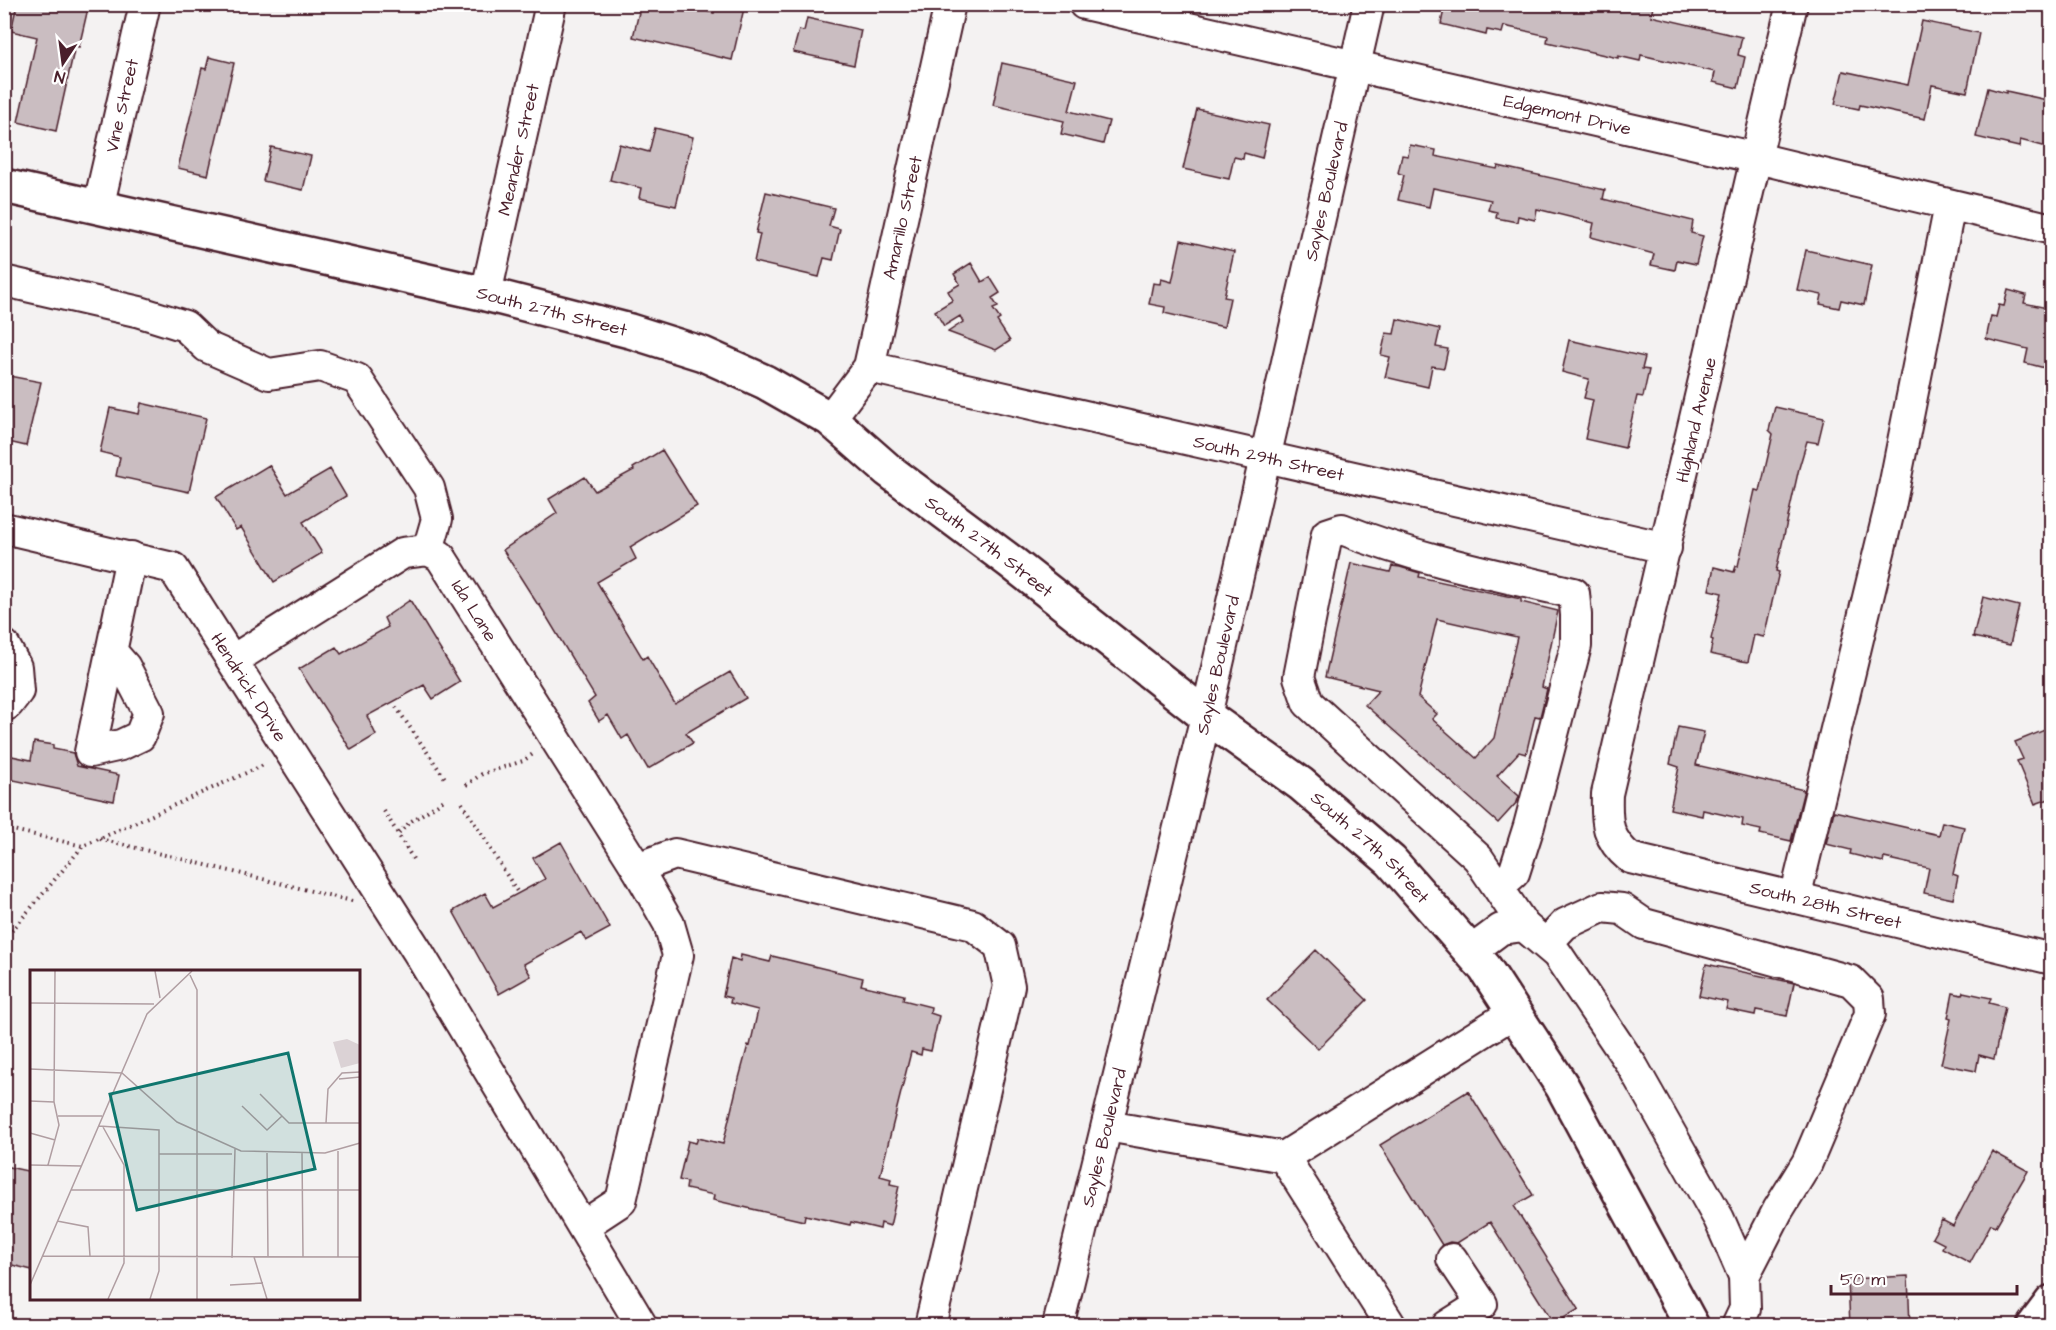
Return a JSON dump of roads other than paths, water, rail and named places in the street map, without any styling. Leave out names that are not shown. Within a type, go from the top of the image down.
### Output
[{"type":"main road","name":"South 27th Street","points":[[4,186],[486,294],[630,331],[703,354],[765,382],[830,419],[888,470],[1011,562],[1206,716],[1301,784],[1391,861],[1485,968],[1562,1086],[1692,1326]]},
{"type":"main road","points":[[2034,1326],[2052,1302]]},
{"type":"street","name":"Vine Street","points":[[98,208],[145,4]]},
{"type":"street","name":"Meander Street","points":[[486,294],[551,4]]},
{"type":"street","name":"Amarillo Street","points":[[830,419],[869,367],[950,4]]},
{"type":"street","name":"Edgemont Drive","points":[[1084,4],[1757,158],[2052,229]]},
{"type":"street","name":"Sayles Boulevard","points":[[1058,1326],[1206,716],[1369,4]]},
{"type":"street","name":"Highland Avenue","points":[[1611,836],[1606,819],[1607,794],[1792,4]]},
{"type":"street","points":[[1795,898],[1890,507],[1950,205]]},
{"type":"street","points":[[4,281],[140,312],[184,326],[207,347],[268,374],[320,366],[357,379],[429,488],[437,519],[428,550],[403,553],[233,660]]},
{"type":"street","name":"South 29th Street","points":[[869,367],[1666,548]]},
{"type":"street","name":"Hendrick Drive","points":[[5,529],[173,568],[418,952],[642,1326]]},
{"type":"street","points":[[1498,887],[1514,873],[1529,826],[1574,657],[1576,646],[1574,593],[1447,564],[1374,542],[1342,529],[1327,534],[1299,677],[1308,703],[1478,858],[1498,887],[1535,935],[1557,954],[1633,1067],[1719,1219],[1744,1276],[1745,1310],[1737,1326]]},
{"type":"street","name":"Ida Lane","points":[[428,550],[440,556],[637,868],[669,924],[678,955],[621,1202],[583,1226]]},
{"type":"street","points":[[111,651],[131,557]]},
{"type":"street","points":[[4,645],[16,667],[18,691],[4,706]]},
{"type":"street","name":"South 28th Street","points":[[1611,836],[1618,848],[1630,858],[2052,959]]},
{"type":"street","points":[[637,868],[675,854],[973,925],[1000,946],[1010,986],[930,1326]]},
{"type":"street","points":[[1470,952],[1501,929],[1535,935],[1602,907],[1622,909],[1644,924],[1851,981],[1869,999],[1870,1014],[1807,1163],[1778,1210],[1744,1276]]},
{"type":"street","points":[[1107,1126],[1284,1157],[1513,1013]]},
{"type":"street","points":[[1284,1157],[1391,1326]]},
{"type":"street","points":[[1447,1326],[1482,1304],[1452,1258]]}]
